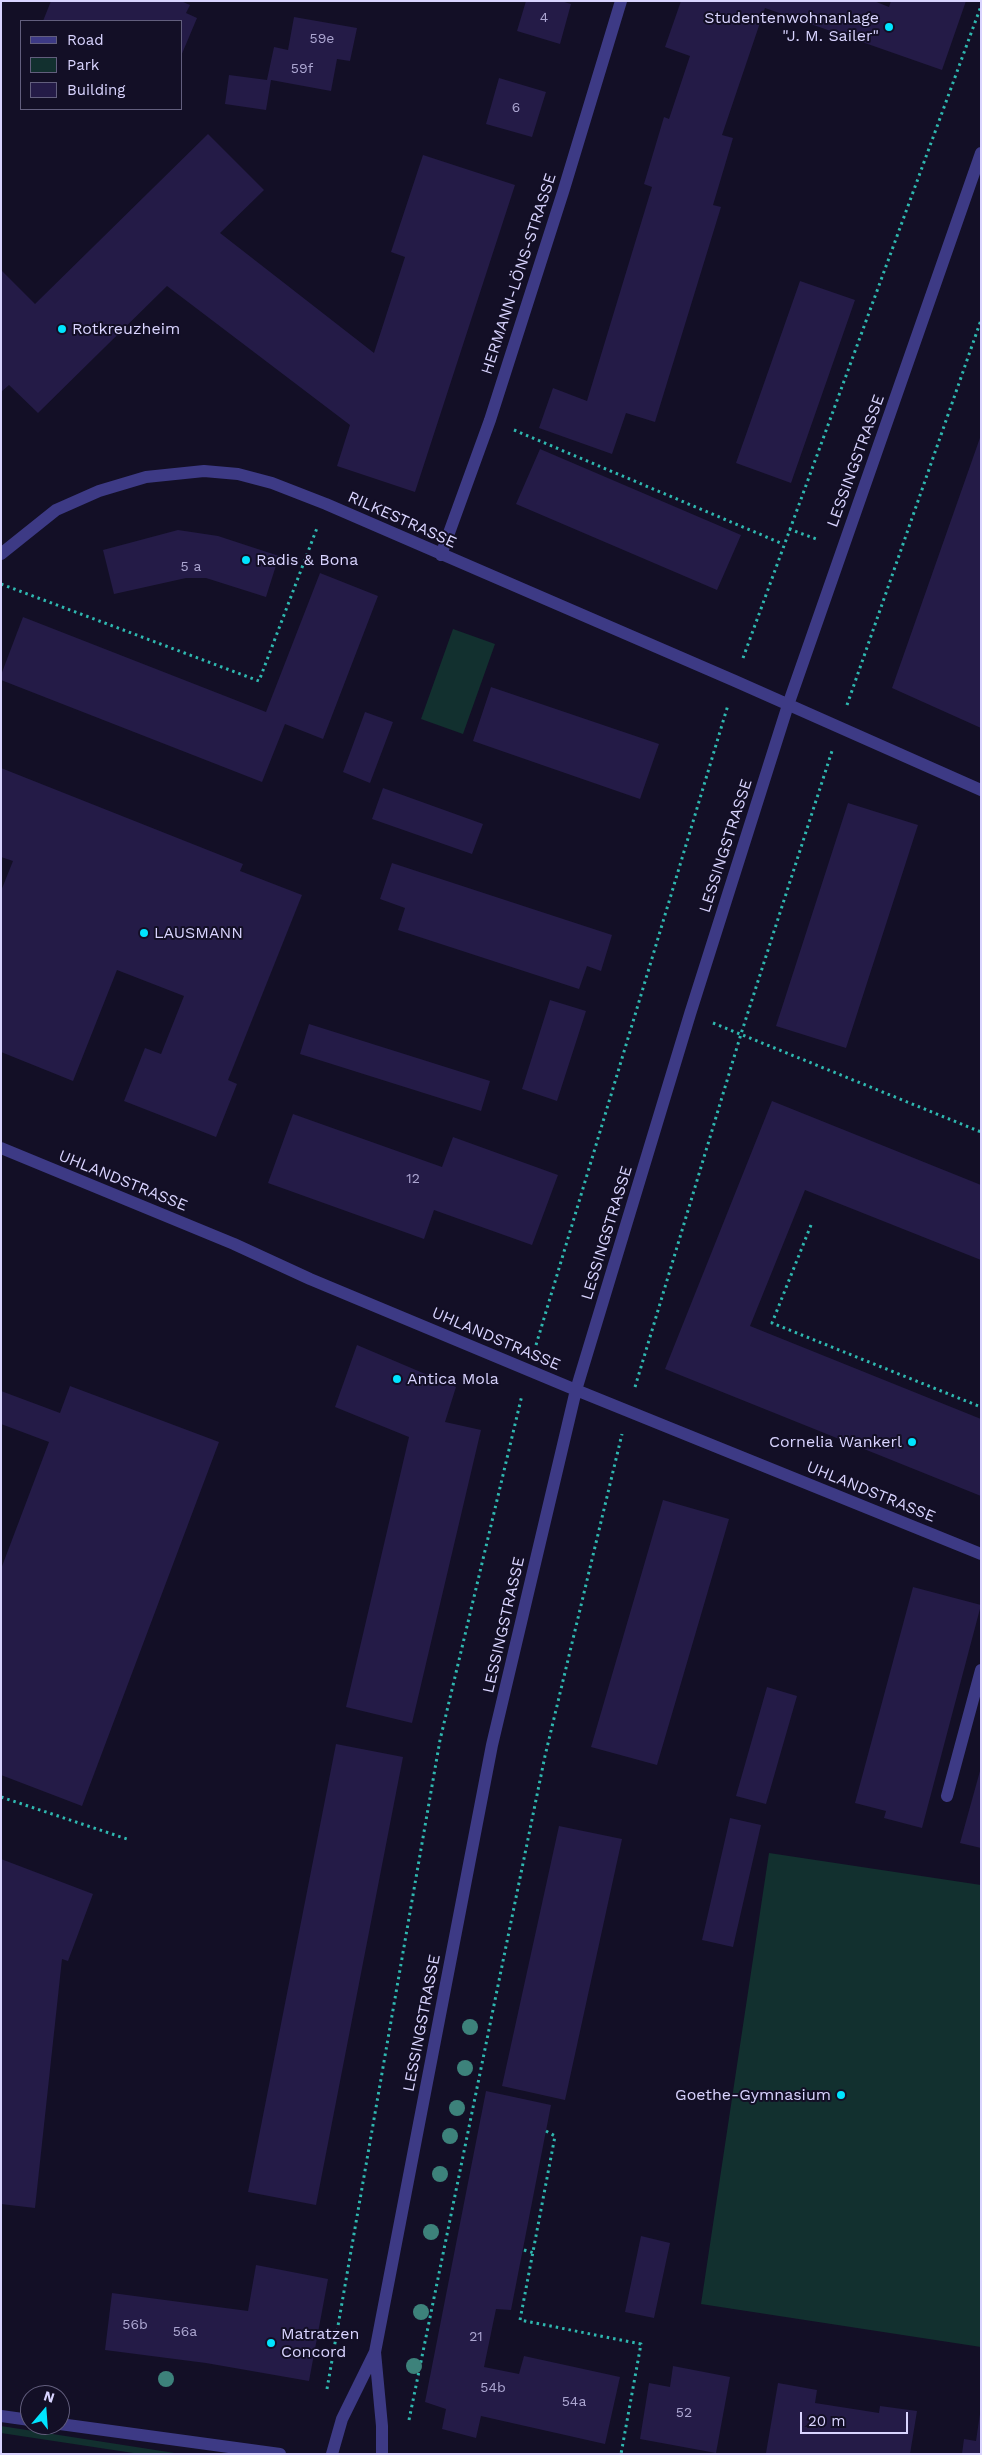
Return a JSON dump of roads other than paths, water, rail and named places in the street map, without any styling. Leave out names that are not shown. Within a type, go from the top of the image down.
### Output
[{"type":"street","name":"HERMANN-LÖNS-STRASSE","points":[[442,555],[490,420],[564,189],[621,1]]},
{"type":"street","name":"LESSINGSTRASSE","points":[[382,2454],[382,2426],[376,2352],[492,1745],[576,1390],[690,1014],[788,705],[981,153]]},
{"type":"street","name":"RILKESTRASSE","points":[[1,554],[56,510],[99,491],[146,478],[204,471],[238,474],[272,483],[326,504],[981,790]]},
{"type":"street","name":"UHLANDSTRASSE","points":[[1,1148],[234,1244],[310,1279],[576,1390],[981,1554]]},
{"type":"street","points":[[947,1796],[981,1670]]},
{"type":"street","name":"LESSINGSTRASSE","points":[[332,2454],[342,2419],[376,2352]]},
{"type":"street","points":[[1,2416],[20,2419]]},
{"type":"street","points":[[70,2425],[280,2454]]},
{"type":"place","name":"Studentenwohnanlage \"J. M. Sailer\"","points":[[889,27]]},
{"type":"place","name":"Rotkreuzheim","points":[[62,329]]},
{"type":"place","name":"Radis & Bona","points":[[246,560]]},
{"type":"place","name":"LAUSMANN","points":[[144,933]]},
{"type":"place","name":"Antica Mola","points":[[397,1379]]},
{"type":"place","name":"Cornelia Wankerl","points":[[912,1442]]},
{"type":"place","name":"Goethe-Gymnasium","points":[[841,2095]]},
{"type":"place","name":"Matratzen Concord","points":[[271,2343]]}]
